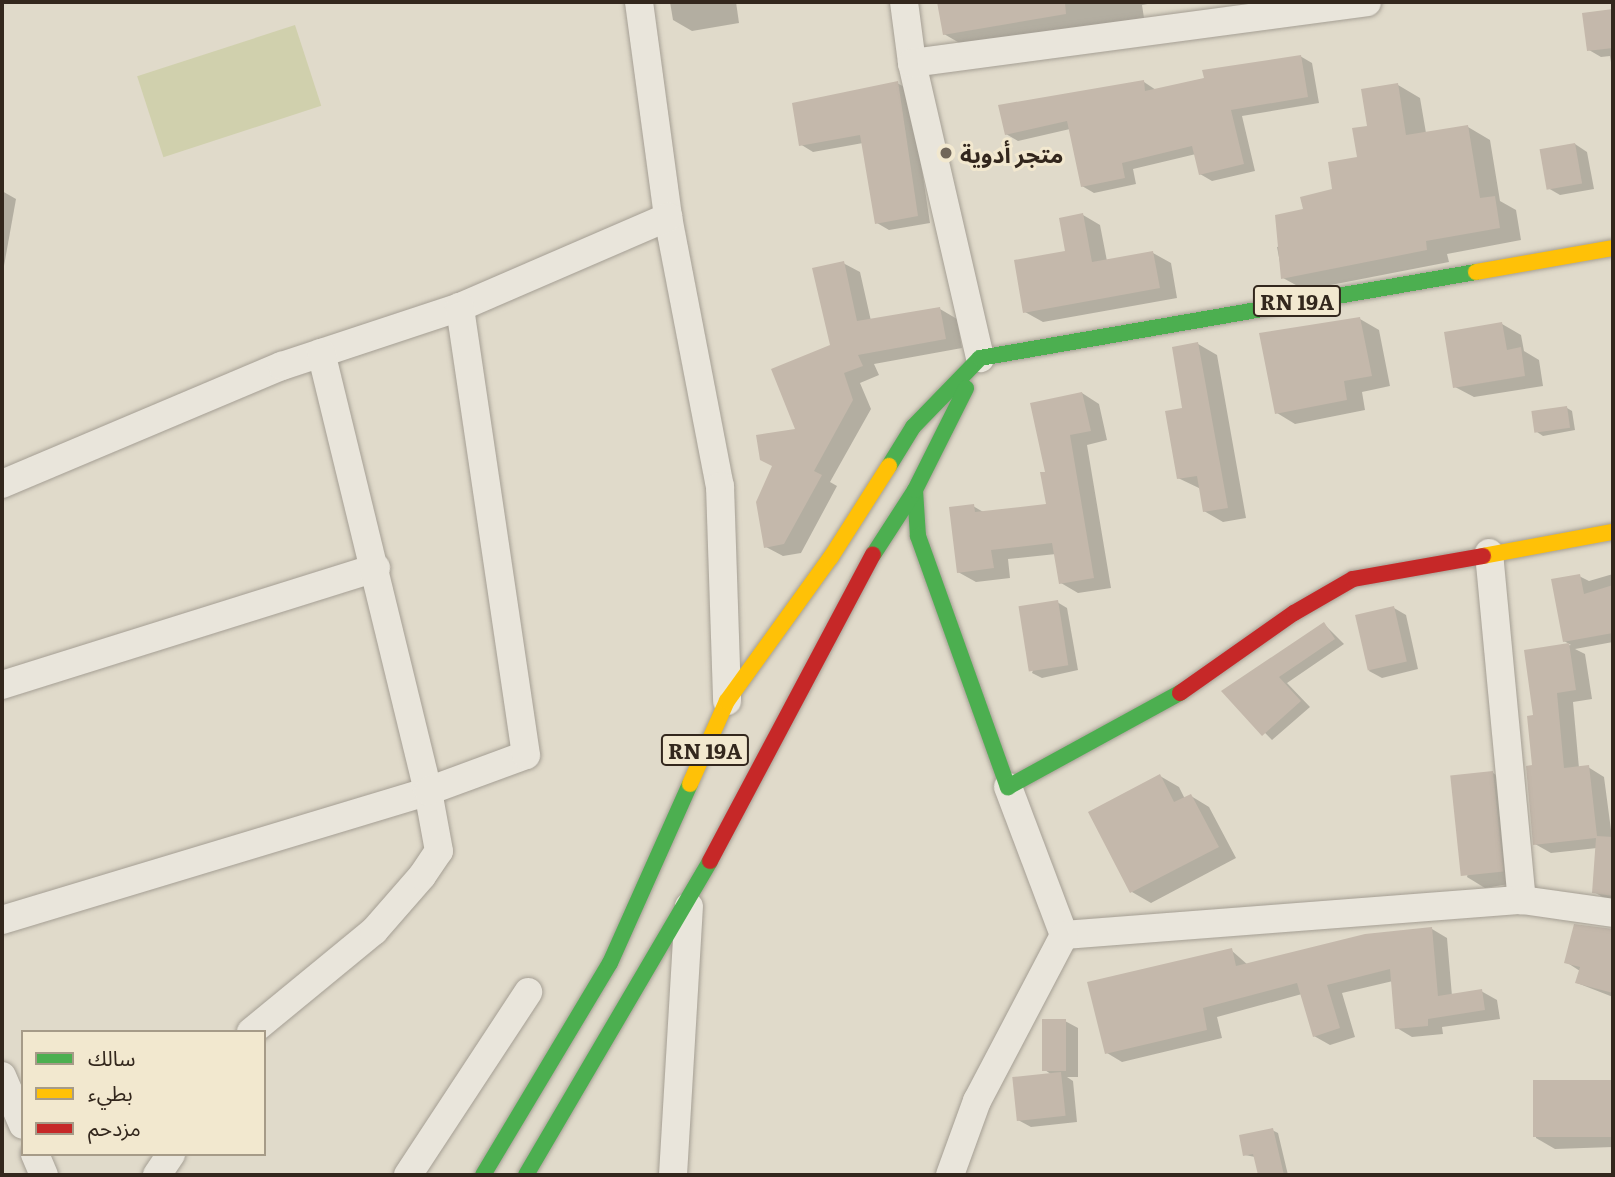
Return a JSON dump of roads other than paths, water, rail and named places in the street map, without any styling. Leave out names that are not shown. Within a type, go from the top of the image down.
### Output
[{"type":"main road","name":"RN 19A","points":[[483,1175],[610,963],[727,701],[831,557],[913,427],[981,358],[1613,248]]},
{"type":"main road","name":"RN 19A","points":[[526,1175],[689,901],[845,605],[891,523],[915,490],[981,358]]},
{"type":"main road","points":[[915,490],[918,536],[1008,787],[1172,699],[1294,613],[1353,579],[1613,533]]},
{"type":"street","points":[[639,2],[668,217],[720,486],[727,701]]},
{"type":"street","points":[[904,2],[912,63],[981,358]]},
{"type":"street","points":[[912,63],[1367,2]]},
{"type":"street","points":[[2,484],[321,353],[460,307],[668,217]]},
{"type":"street","points":[[2,920],[428,791],[526,755],[460,307]]},
{"type":"street","points":[[253,1030],[374,931],[422,876],[439,851],[428,791],[376,568],[321,353]]},
{"type":"street","points":[[1489,554],[1522,900]]},
{"type":"street","points":[[2,685],[376,568]]},
{"type":"street","points":[[950,1175],[977,1101],[1063,935],[1008,787]]},
{"type":"street","points":[[1063,935],[1522,900],[1613,914]]},
{"type":"street","points":[[673,1175],[689,901]]},
{"type":"street","points":[[408,1175],[528,992]]},
{"type":"street","points":[[2,1076],[21,1120]]},
{"type":"street","points":[[36,1156],[44,1175]]},
{"type":"street","points":[[157,1175],[170,1156]]},
{"type":"place","name":"متجر أدوية","points":[[946,153]]}]
